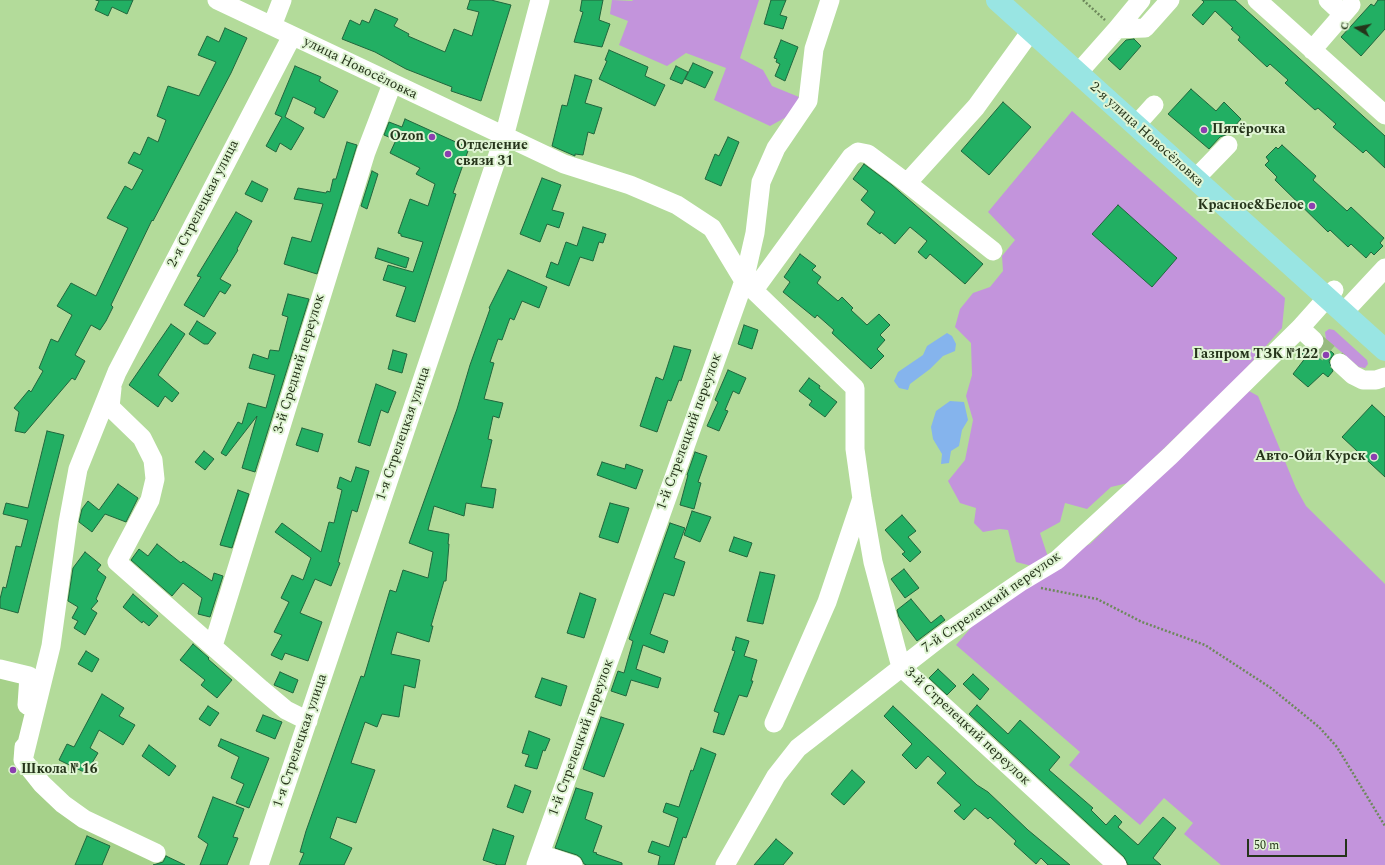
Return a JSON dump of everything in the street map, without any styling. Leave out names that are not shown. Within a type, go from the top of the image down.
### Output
[{"type":"main road","name":"2-я улица Новосёловка","points":[[997,0],[1195,179],[1341,299],[1385,350]]},
{"type":"street","name":"улица Новосёловка","points":[[217,0],[504,137],[564,164],[630,185],[677,205],[712,228],[749,285],[855,388]]},
{"type":"street","points":[[272,26],[282,0]]},
{"type":"street","name":"1-я Стрелецкая улица","points":[[259,865],[504,137],[540,0]]},
{"type":"street","name":"1-й Стрелецкий переулок","points":[[538,859],[749,285],[761,182],[776,148],[808,101],[814,49],[830,0]]},
{"type":"street","points":[[1078,73],[1141,0]]},
{"type":"street","points":[[1117,29],[1145,28],[1170,0]]},
{"type":"street","points":[[1257,0],[1385,115]]},
{"type":"street","points":[[1312,50],[1347,9],[1328,0]]},
{"type":"street","points":[[907,183],[976,107],[1031,31]]},
{"type":"street","name":"2-я Стрелецкая улица","points":[[117,372],[292,36]]},
{"type":"street","name":"3-й Средний переулок","points":[[212,646],[366,152],[392,84]]},
{"type":"street","points":[[1136,125],[1154,105]]},
{"type":"street","points":[[1195,179],[1228,145]]},
{"type":"street","points":[[749,285],[851,156],[858,152],[868,154],[993,251]]},
{"type":"street","name":"7-й Стрелецкий переулок","points":[[724,865],[776,776],[798,748],[942,636],[1022,581],[1057,560],[1170,456],[1307,334],[1341,299],[1385,268]]},
{"type":"street","points":[[1340,363],[1353,375],[1363,380],[1385,378]]},
{"type":"street","points":[[117,372],[111,392],[110,407],[142,438],[153,460],[155,479],[150,500],[117,562],[286,710],[308,721]]},
{"type":"street","points":[[23,760],[51,646],[68,523],[78,469],[117,372]]},
{"type":"street","name":"3-й Стрелецкий переулок","points":[[855,388],[855,449],[862,499],[874,562],[901,667],[1117,865]]},
{"type":"street","points":[[774,723],[827,602],[862,499]]},
{"type":"street","points":[[0,669],[30,676],[23,760],[42,784],[63,804],[84,818],[156,853]]},
{"type":"street","points":[[538,859],[572,865]]},
{"type":"path","points":[[1083,0],[1117,29]]},
{"type":"path","points":[[1022,581],[1051,591],[1097,599],[1142,622],[1206,644],[1272,688],[1320,727],[1337,747],[1385,826]]},
{"type":"shaded area","points":[[612,0],[759,0],[740,58],[763,70],[772,86],[799,97],[790,115],[770,126],[714,100],[726,68],[686,53],[667,66],[619,45],[628,21],[610,14]]},
{"type":"shaded area","points":[[1072,111],[1285,298],[1282,328],[1242,373],[1128,483],[1111,487],[1087,509],[1065,503],[1060,522],[1040,533],[1048,557],[1032,566],[1016,562],[1008,530],[1000,529],[983,532],[974,523],[976,508],[960,503],[948,481],[965,460],[973,420],[966,396],[972,375],[971,343],[955,327],[960,309],[973,293],[990,287],[1003,271],[1002,256],[1015,240],[988,212]]},
{"type":"shaded area","points":[[1329,329],[1334,330],[1367,360],[1368,364],[1365,368],[1359,367],[1326,339],[1325,332]]},
{"type":"shaded area","points":[[1249,391],[1258,396],[1296,488],[1306,506],[1385,584],[1385,865],[1221,865],[1184,834],[1193,823],[1164,798],[1140,825],[1069,765],[1080,752],[956,645],[981,616],[1079,549],[1090,544]]},
{"type":"shaded area","name":"Школа № 16","points":[[0,678],[25,684],[21,762],[131,848],[157,865],[0,865]]},
{"type":"water","points":[[947,333],[952,336],[956,344],[955,351],[943,356],[930,369],[910,384],[908,390],[899,388],[894,381],[898,372],[923,355],[927,346]]},
{"type":"water","points":[[950,401],[964,402],[968,420],[962,430],[959,446],[951,451],[949,463],[941,464],[942,454],[933,439],[931,427],[936,411]]},
{"type":"building","points":[[96,0],[133,0],[127,14],[112,7],[108,16],[95,10],[99,1]]},
{"type":"building","points":[[470,0],[491,0],[511,5],[481,101],[451,91],[452,87],[406,69],[375,52],[342,39],[350,20],[360,25],[362,20],[369,23],[375,9],[398,19],[394,26],[409,34],[408,36],[445,52],[454,29],[472,36],[479,12],[467,9]]},
{"type":"building","points":[[582,0],[603,0],[599,20],[610,24],[602,47],[574,42],[583,12],[580,11]]},
{"type":"building","points":[[771,0],[786,0],[780,15],[787,17],[783,29],[764,24]]},
{"type":"building","points":[[1202,0],[1235,0],[1385,136],[1385,168],[1366,150],[1363,153],[1333,127],[1336,124],[1318,108],[1315,110],[1285,83],[1288,80],[1270,64],[1267,67],[1238,40],[1240,37],[1231,29],[1233,28],[1215,11],[1203,25],[1192,15],[1204,2]]},
{"type":"building","points":[[1378,0],[1385,0],[1385,29],[1361,56],[1341,37],[1371,4],[1374,6]]},
{"type":"building","points":[[225,28],[247,38],[231,73],[153,221],[152,220],[111,305],[113,307],[106,321],[100,330],[91,325],[75,355],[85,361],[75,380],[72,378],[25,433],[15,431],[19,412],[14,408],[29,390],[31,392],[43,371],[39,368],[51,339],[58,342],[72,315],[57,306],[71,283],[96,296],[128,228],[107,218],[125,186],[132,190],[143,170],[128,163],[134,152],[140,155],[148,137],[158,142],[166,120],[157,116],[168,86],[199,96],[216,62],[198,55],[207,36],[219,42]]},
{"type":"building","points":[[1134,39],[1141,46],[1120,70],[1108,59],[1126,40]]},
{"type":"building","points":[[781,40],[798,47],[785,81],[775,76],[780,64],[776,62],[777,59],[774,58]]},
{"type":"building","points":[[609,50],[648,67],[645,76],[665,85],[655,106],[599,79],[607,61],[605,60]]},
{"type":"building","points":[[693,63],[713,72],[705,88],[685,79]]},
{"type":"building","points":[[295,66],[321,77],[319,81],[338,91],[324,118],[314,113],[316,108],[293,97],[285,117],[304,128],[291,150],[280,143],[276,152],[266,146],[282,117],[275,114]]},
{"type":"building","points":[[676,66],[688,72],[682,84],[670,79]]},
{"type":"building","points":[[575,75],[592,80],[585,103],[602,108],[594,134],[588,132],[583,155],[575,154],[575,156],[552,146],[562,105],[567,106]]},
{"type":"building","points":[[1191,89],[1216,111],[1224,102],[1241,119],[1228,134],[1220,137],[1209,149],[1168,114]]},
{"type":"building","points":[[1003,102],[1031,127],[989,175],[961,151]]},
{"type":"building","points":[[405,119],[469,148],[453,193],[456,194],[415,322],[396,316],[406,287],[383,280],[388,265],[413,272],[423,242],[401,236],[401,234],[398,233],[410,199],[428,206],[435,184],[416,174],[420,168],[390,153],[396,140],[384,135],[389,122],[402,127]]},
{"type":"building","points":[[728,137],[739,142],[721,186],[705,179],[715,154],[719,156]]},
{"type":"building","points":[[347,142],[357,145],[317,274],[284,264],[292,237],[311,242],[323,204],[294,199],[298,188],[326,193],[327,191],[330,192],[333,179],[336,179]]},
{"type":"building","points":[[1282,145],[1316,176],[1313,180],[1347,211],[1351,207],[1384,238],[1380,243],[1383,246],[1374,255],[1371,252],[1366,258],[1351,244],[1348,247],[1330,230],[1328,232],[1275,180],[1277,177],[1265,165],[1269,161],[1266,157],[1276,147],[1278,149]]},
{"type":"building","points":[[864,164],[892,185],[983,264],[965,284],[930,254],[926,259],[918,252],[927,241],[910,227],[895,244],[881,232],[880,234],[867,224],[875,212],[861,200],[868,191],[853,179]]},
{"type":"building","points":[[372,171],[378,174],[367,209],[361,206]]},
{"type":"building","points":[[542,178],[561,185],[552,210],[564,213],[559,228],[547,224],[540,242],[520,234]]},
{"type":"building","points":[[252,181],[268,189],[262,202],[245,194]]},
{"type":"building","points":[[1118,205],[1177,258],[1152,287],[1092,234]]},
{"type":"building","points":[[236,212],[252,221],[237,249],[238,250],[220,279],[231,285],[225,294],[220,291],[204,317],[184,305],[201,277],[197,276]]},
{"type":"building","points":[[583,227],[606,234],[603,243],[599,242],[593,261],[580,257],[569,286],[546,277],[551,262],[558,265],[566,242],[577,246]]},
{"type":"building","points":[[378,248],[409,258],[406,268],[375,258]]},
{"type":"building","points":[[800,254],[816,266],[812,270],[821,277],[817,283],[838,301],[842,297],[853,308],[851,310],[867,325],[879,314],[890,325],[880,335],[885,340],[877,349],[884,356],[871,369],[832,333],[834,330],[817,315],[815,318],[783,292],[790,282],[784,277]]},
{"type":"building","points":[[508,270],[547,287],[539,308],[522,301],[514,320],[510,318],[502,340],[498,339],[490,362],[494,363],[484,399],[503,403],[499,418],[493,416],[488,439],[492,440],[481,487],[496,489],[493,508],[466,503],[464,516],[434,506],[428,530],[449,534],[449,544],[446,581],[444,581],[431,626],[433,626],[429,642],[397,632],[391,654],[420,660],[415,688],[404,685],[399,717],[382,714],[377,727],[365,722],[351,763],[375,770],[356,823],[337,817],[330,838],[352,848],[344,865],[299,865],[304,853],[300,852],[306,831],[361,676],[364,677],[390,590],[396,592],[403,570],[428,578],[433,552],[409,543],[457,409],[470,365],[490,309],[489,308]]},
{"type":"building","points":[[288,294],[309,299],[255,472],[242,468],[257,416],[226,456],[221,453],[238,422],[242,424],[248,403],[266,408],[275,375],[249,368],[253,354],[268,359],[270,350],[279,351],[288,317],[282,315]]},
{"type":"building","points":[[197,321],[216,333],[208,344],[204,344],[189,334]]},
{"type":"building","points":[[171,324],[185,334],[158,375],[179,393],[172,402],[165,396],[158,407],[129,385]]},
{"type":"building","points":[[744,325],[758,330],[752,349],[738,344]]},
{"type":"building","points":[[1324,345],[1334,354],[1329,361],[1333,371],[1328,377],[1323,373],[1308,387],[1293,374],[1306,357],[1302,354],[1306,349],[1317,352]]},
{"type":"building","points":[[674,346],[691,350],[681,381],[679,380],[671,401],[668,400],[657,432],[640,426],[656,377],[663,380]]},
{"type":"building","points":[[393,350],[407,354],[402,373],[388,369]]},
{"type":"building","points":[[728,370],[746,378],[739,394],[733,391],[725,410],[728,411],[719,431],[707,426],[718,402],[715,400]]},
{"type":"building","points":[[809,378],[837,402],[825,417],[809,405],[812,401],[799,391]]},
{"type":"building","points":[[376,384],[396,392],[388,413],[381,410],[370,446],[358,442]]},
{"type":"building","name":"Авто-Ойл Курск","points":[[1372,405],[1385,417],[1385,477],[1342,437]]},
{"type":"building","points":[[302,428],[323,434],[318,452],[296,445]]},
{"type":"building","points":[[47,431],[64,435],[18,613],[0,608],[0,599],[3,587],[6,588],[16,546],[21,547],[28,520],[3,514],[6,503],[28,508]]},
{"type":"building","points":[[204,451],[214,459],[205,470],[195,462]]},
{"type":"building","points":[[695,452],[707,456],[698,482],[701,483],[694,509],[680,505],[687,475]]},
{"type":"building","points":[[602,462],[625,469],[626,464],[643,470],[636,489],[597,475]]},
{"type":"building","points":[[356,467],[369,471],[357,512],[352,510],[338,562],[340,563],[331,586],[315,579],[300,613],[322,622],[308,661],[285,653],[282,660],[271,655],[282,635],[274,632],[289,602],[281,598],[292,575],[303,580],[311,558],[275,532],[282,523],[321,552],[329,522],[334,523],[342,490],[337,488],[340,477],[351,482]]},
{"type":"building","points":[[118,484],[138,498],[126,522],[105,514],[92,532],[79,522],[82,509],[88,501],[99,510]]},
{"type":"building","points":[[238,490],[249,494],[232,548],[220,545]]},
{"type":"building","points":[[610,503],[629,508],[618,543],[599,537]]},
{"type":"building","points":[[692,511],[711,517],[700,542],[684,535]]},
{"type":"building","points":[[902,515],[916,531],[908,537],[921,552],[910,562],[902,554],[905,552],[885,530]]},
{"type":"building","points":[[670,523],[685,528],[674,558],[685,562],[674,596],[664,593],[650,634],[668,641],[664,653],[643,645],[636,669],[661,678],[658,688],[631,680],[626,696],[611,691],[618,671],[624,673],[633,641],[629,639]]},
{"type":"building","points":[[734,537],[752,543],[747,557],[729,551]]},
{"type":"building","points":[[157,544],[181,563],[183,561],[212,581],[214,573],[223,576],[210,617],[198,614],[202,598],[183,583],[172,596],[131,560],[139,549],[148,556]]},
{"type":"building","points":[[85,552],[101,565],[97,570],[106,577],[96,599],[98,601],[91,609],[97,613],[85,635],[74,628],[78,621],[72,618],[78,607],[68,601],[73,568]]},
{"type":"building","points":[[904,569],[919,588],[905,598],[891,579]]},
{"type":"building","points":[[760,572],[775,575],[763,624],[747,621]]},
{"type":"building","points":[[580,593],[596,599],[584,638],[567,633]]},
{"type":"building","points":[[133,594],[158,616],[149,626],[143,621],[142,623],[123,607]]},
{"type":"building","points":[[911,599],[931,623],[941,615],[945,620],[917,641],[899,617],[897,610]]},
{"type":"building","points":[[736,637],[749,641],[744,656],[757,660],[751,681],[753,681],[747,697],[739,695],[724,735],[713,732],[719,713],[714,711],[735,651],[732,650]]},
{"type":"building","points":[[193,644],[232,680],[217,698],[201,685],[205,680],[180,660]]},
{"type":"building","points":[[86,651],[99,659],[92,672],[78,664]]},
{"type":"building","points":[[938,669],[956,686],[947,695],[929,678]]},
{"type":"building","points":[[280,672],[298,680],[293,693],[274,685]]},
{"type":"building","points":[[973,674],[989,689],[980,700],[963,684]]},
{"type":"building","points":[[542,678],[567,686],[561,706],[535,697]]},
{"type":"building","points":[[102,694],[124,708],[119,716],[135,725],[123,745],[99,730],[90,748],[98,753],[86,773],[59,760],[67,744],[74,747]]},
{"type":"building","points":[[977,705],[1008,734],[1020,720],[1060,757],[1049,770],[1093,808],[1091,810],[1106,825],[1115,815],[1122,822],[1118,827],[1138,845],[1163,817],[1176,828],[1153,858],[1161,865],[1128,865],[1124,857],[969,714]]},
{"type":"building","points":[[208,706],[219,713],[210,726],[199,719]]},
{"type":"building","points":[[893,706],[977,785],[988,792],[1028,830],[1070,865],[1048,865],[1041,858],[1036,864],[1014,844],[1016,841],[990,817],[988,819],[975,808],[964,820],[954,811],[961,805],[937,783],[946,773],[928,756],[916,769],[902,755],[912,744],[884,716]]},
{"type":"building","points":[[263,715],[282,722],[275,739],[256,731]]},
{"type":"building","points":[[601,717],[624,724],[604,777],[583,769]]},
{"type":"building","points":[[529,731],[550,739],[545,751],[543,750],[537,769],[525,766],[529,755],[522,753]]},
{"type":"building","points":[[221,739],[269,758],[249,808],[236,803],[244,784],[231,778],[239,757],[218,746]]},
{"type":"building","points":[[149,745],[176,766],[169,776],[142,756]]},
{"type":"building","points":[[701,748],[716,754],[686,838],[683,837],[674,865],[658,865],[660,856],[648,852],[652,841],[669,847],[678,818],[663,812],[666,803],[679,807],[691,770],[693,771]]},
{"type":"building","points":[[852,770],[865,782],[844,805],[831,794]]},
{"type":"building","points":[[515,785],[531,791],[523,813],[507,807]]},
{"type":"building","points":[[576,788],[593,793],[585,819],[602,826],[593,852],[622,863],[622,865],[587,865],[584,864],[581,858],[577,855],[555,848]]},
{"type":"building","points":[[213,797],[244,809],[233,837],[238,838],[227,865],[200,865],[208,844],[198,837]]},
{"type":"building","points":[[493,829],[514,836],[505,865],[498,865],[483,860]]},
{"type":"building","points":[[87,836],[110,846],[102,865],[75,865]]},
{"type":"building","points":[[776,839],[793,853],[783,865],[754,865]]},
{"type":"building","points":[[166,856],[185,865],[153,865],[163,862]]},
{"type":"tunnel","points":[[1314,341],[1340,363]]},
{"type":"place","name":"Пятёрочка","points":[[1204,130]]},
{"type":"place","name":"Ozon","points":[[432,137]]},
{"type":"place","name":"Отделение связи 31","points":[[448,154]]},
{"type":"place","name":"Красное&Белое","points":[[1312,206]]},
{"type":"place","name":"Газпром ТЗК №122","points":[[1326,355]]},
{"type":"place","name":"Авто-Ойл Курск","points":[[1374,457]]},
{"type":"place","name":"Школа № 16","points":[[13,770]]}]
